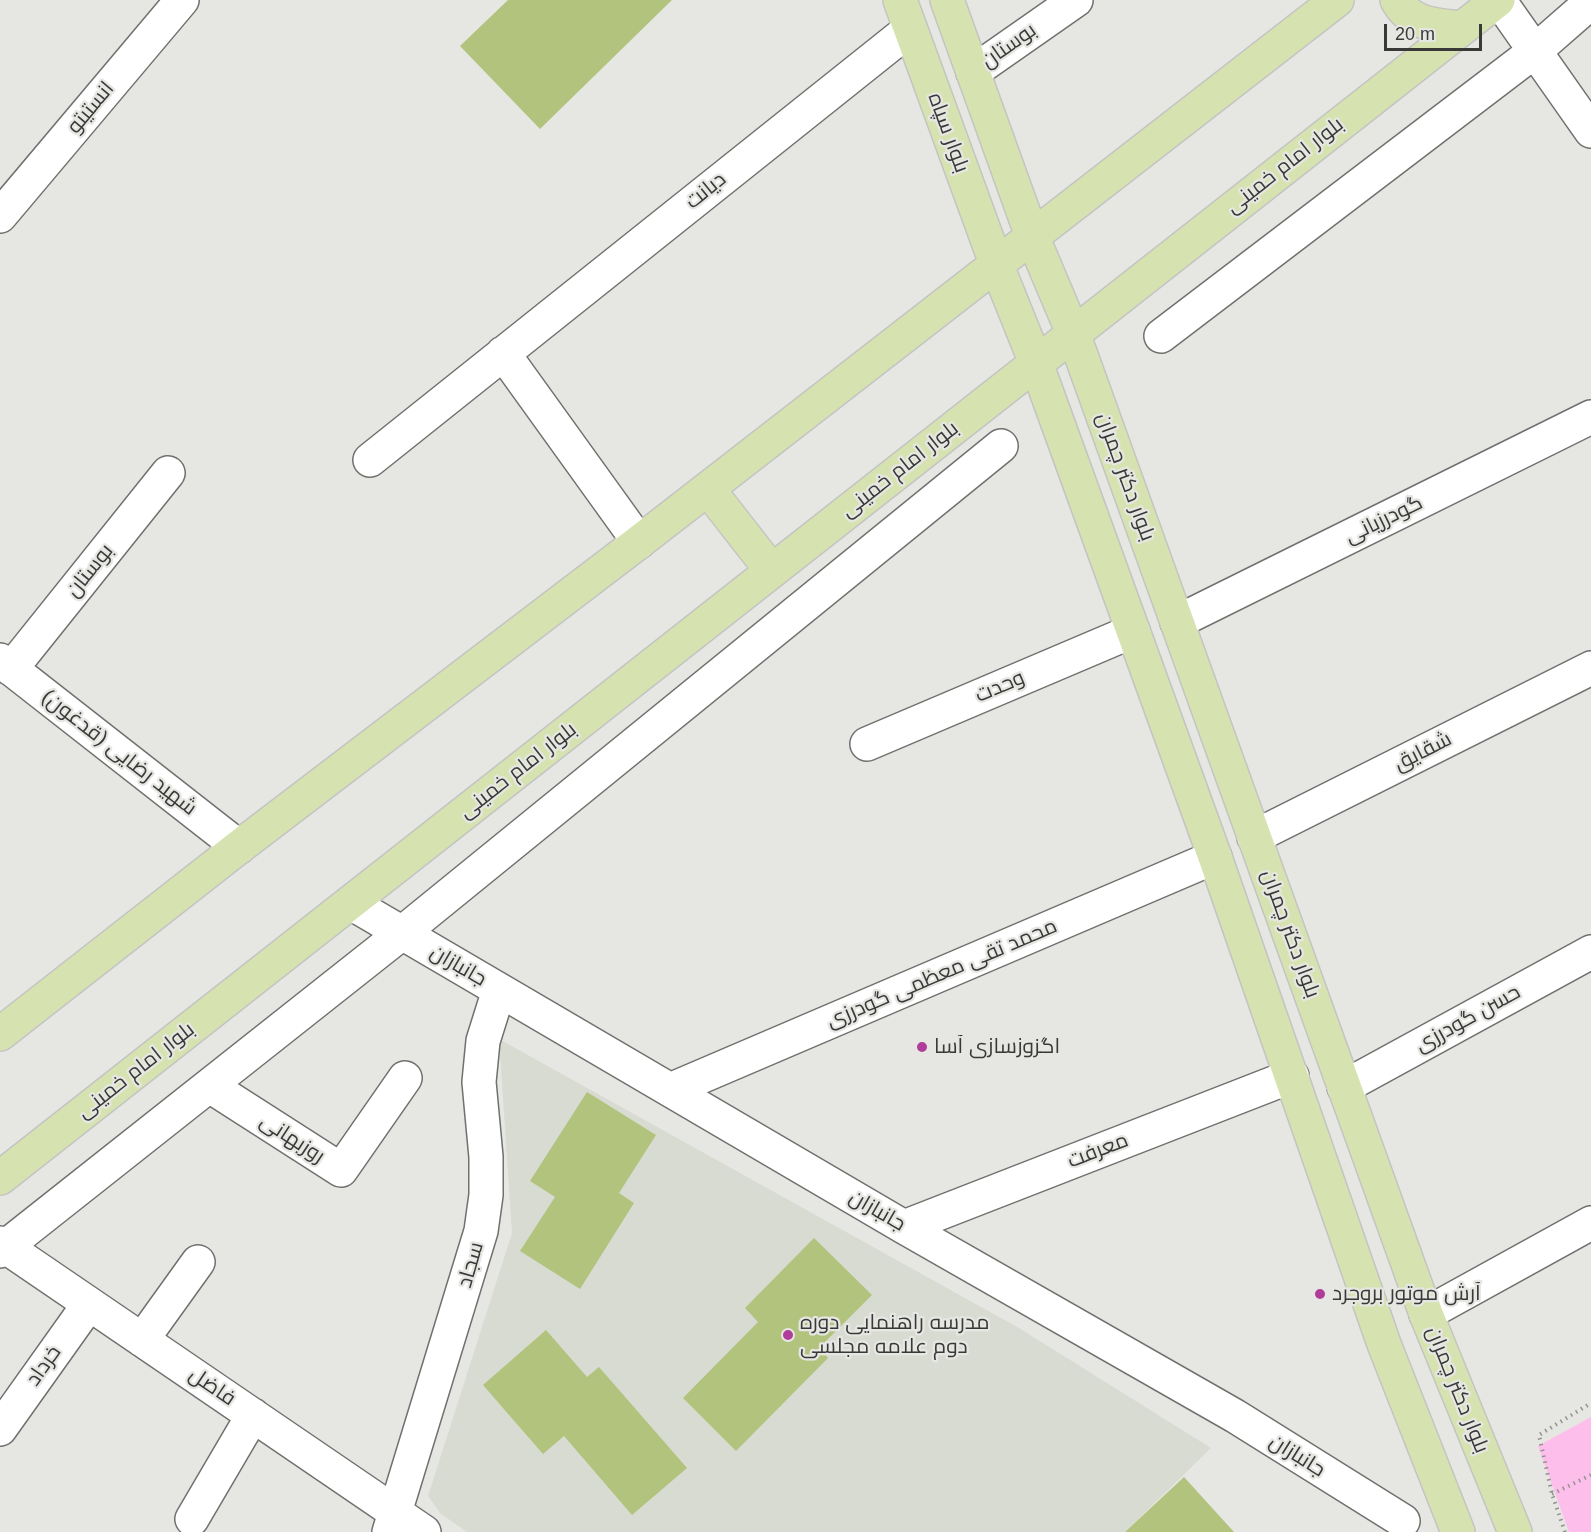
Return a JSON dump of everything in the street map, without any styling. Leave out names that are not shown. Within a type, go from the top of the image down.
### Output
[{"type":"main road","name":"بلوار سپاه","points":[[947,0],[1032,236],[1073,333]]},
{"type":"main road","points":[[0,1034],[238,846],[708,489],[1337,0]]},
{"type":"main road","points":[[1397,0],[1414,20],[1431,25],[1461,28]]},
{"type":"main road","name":"بلوار امام خمینی","points":[[0,1178],[1498,0]]},
{"type":"main road","name":"بلوار سپاه","points":[[905,14],[997,266],[1036,363]]},
{"type":"main road","name":"بلوار دکتر چمران","points":[[1073,333],[1426,1314],[1515,1532]]},
{"type":"main road","points":[[1036,363],[1215,857],[1384,1344],[1453,1520]]},
{"type":"main road","points":[[708,489],[772,571]]},
{"type":"street","name":"انستیتو","points":[[0,216],[182,0]]},
{"type":"street","name":"بوستان","points":[[973,72],[1076,0]]},
{"type":"street","points":[[1498,0],[1591,131]]},
{"type":"street","points":[[1161,336],[1535,51],[1591,2]]},
{"type":"street","name":"دیانت","points":[[370,460],[503,353],[905,14]]},
{"type":"street","points":[[503,353],[639,542]]},
{"type":"street","name":"گودرزیانی","points":[[1177,622],[1591,417]]},
{"type":"street","points":[[2,1247],[402,933],[1001,446]]},
{"type":"street","name":"بوستان","points":[[6,664],[168,473]]},
{"type":"street","name":"وحدت","points":[[867,744],[1133,631]]},
{"type":"street","name":"(قدغون) شهید رضایی","points":[[6,664],[238,846]]},
{"type":"street","name":"شقایق","points":[[1254,837],[1591,668]]},
{"type":"street","name":"محمد تقی معظمی گودرزی","points":[[670,1090],[1215,857]]},
{"type":"street","name":"جانبازان","points":[[351,903],[904,1227],[1235,1416],[1397,1526]]},
{"type":"street","name":"حسن گودرزی","points":[[1344,1087],[1591,952]]},
{"type":"street","name":"سجاد","points":[[392,1522],[480,1231],[486,1195],[486,1157],[479,1083],[483,1041],[499,990]]},
{"type":"street","name":"معرفت","points":[[904,1227],[1292,1076]]},
{"type":"street","name":"روزبهانی","points":[[210,1086],[341,1170],[405,1078]]},
{"type":"street","points":[[1426,1314],[1591,1223]]},
{"type":"street","name":"فاضل","points":[[2,1247],[253,1415],[392,1522],[424,1532]]},
{"type":"street","points":[[142,1340],[198,1262]]},
{"type":"street","name":"خرداد","points":[[0,1429],[89,1304]]},
{"type":"street","points":[[192,1519],[253,1415]]},
{"type":"street","points":[[1397,1526],[1453,1520]]},
{"type":"path","points":[[1565,1532],[1552,1494],[1539,1435],[1591,1403]]},
{"type":"path","points":[[1552,1494],[1591,1475]]},
{"type":"shaded area","points":[[499,1039],[1019,1328],[1211,1448],[1125,1532],[467,1532],[441,1514],[428,1496],[512,1233]]},
{"type":"shaded area","points":[[1591,1417],[1591,1532],[1569,1532],[1538,1446]]},
{"type":"building","points":[[508,0],[672,0],[540,129],[460,46]]},
{"type":"building","points":[[587,1092],[656,1135],[619,1193],[634,1203],[580,1289],[520,1251],[555,1197],[530,1181]]},
{"type":"building","name":"مدرسه راهنمایی دوره دوم علامه مجلسی","points":[[814,1238],[872,1295],[819,1348],[828,1358],[736,1451],[683,1398],[758,1322],[745,1308]]},
{"type":"building","points":[[546,1330],[587,1377],[599,1367],[687,1468],[632,1515],[564,1436],[543,1454],[483,1385]]},
{"type":"building","points":[[1184,1477],[1234,1532],[1125,1532]]},
{"type":"place","name":"اگزوزسازی آسا","points":[[922,1047]]},
{"type":"place","name":"آرش موتور بروجرد","points":[[1320,1294]]},
{"type":"place","name":"مدرسه راهنمایی دوره دوم علامه مجلسی","points":[[788,1335]]}]
